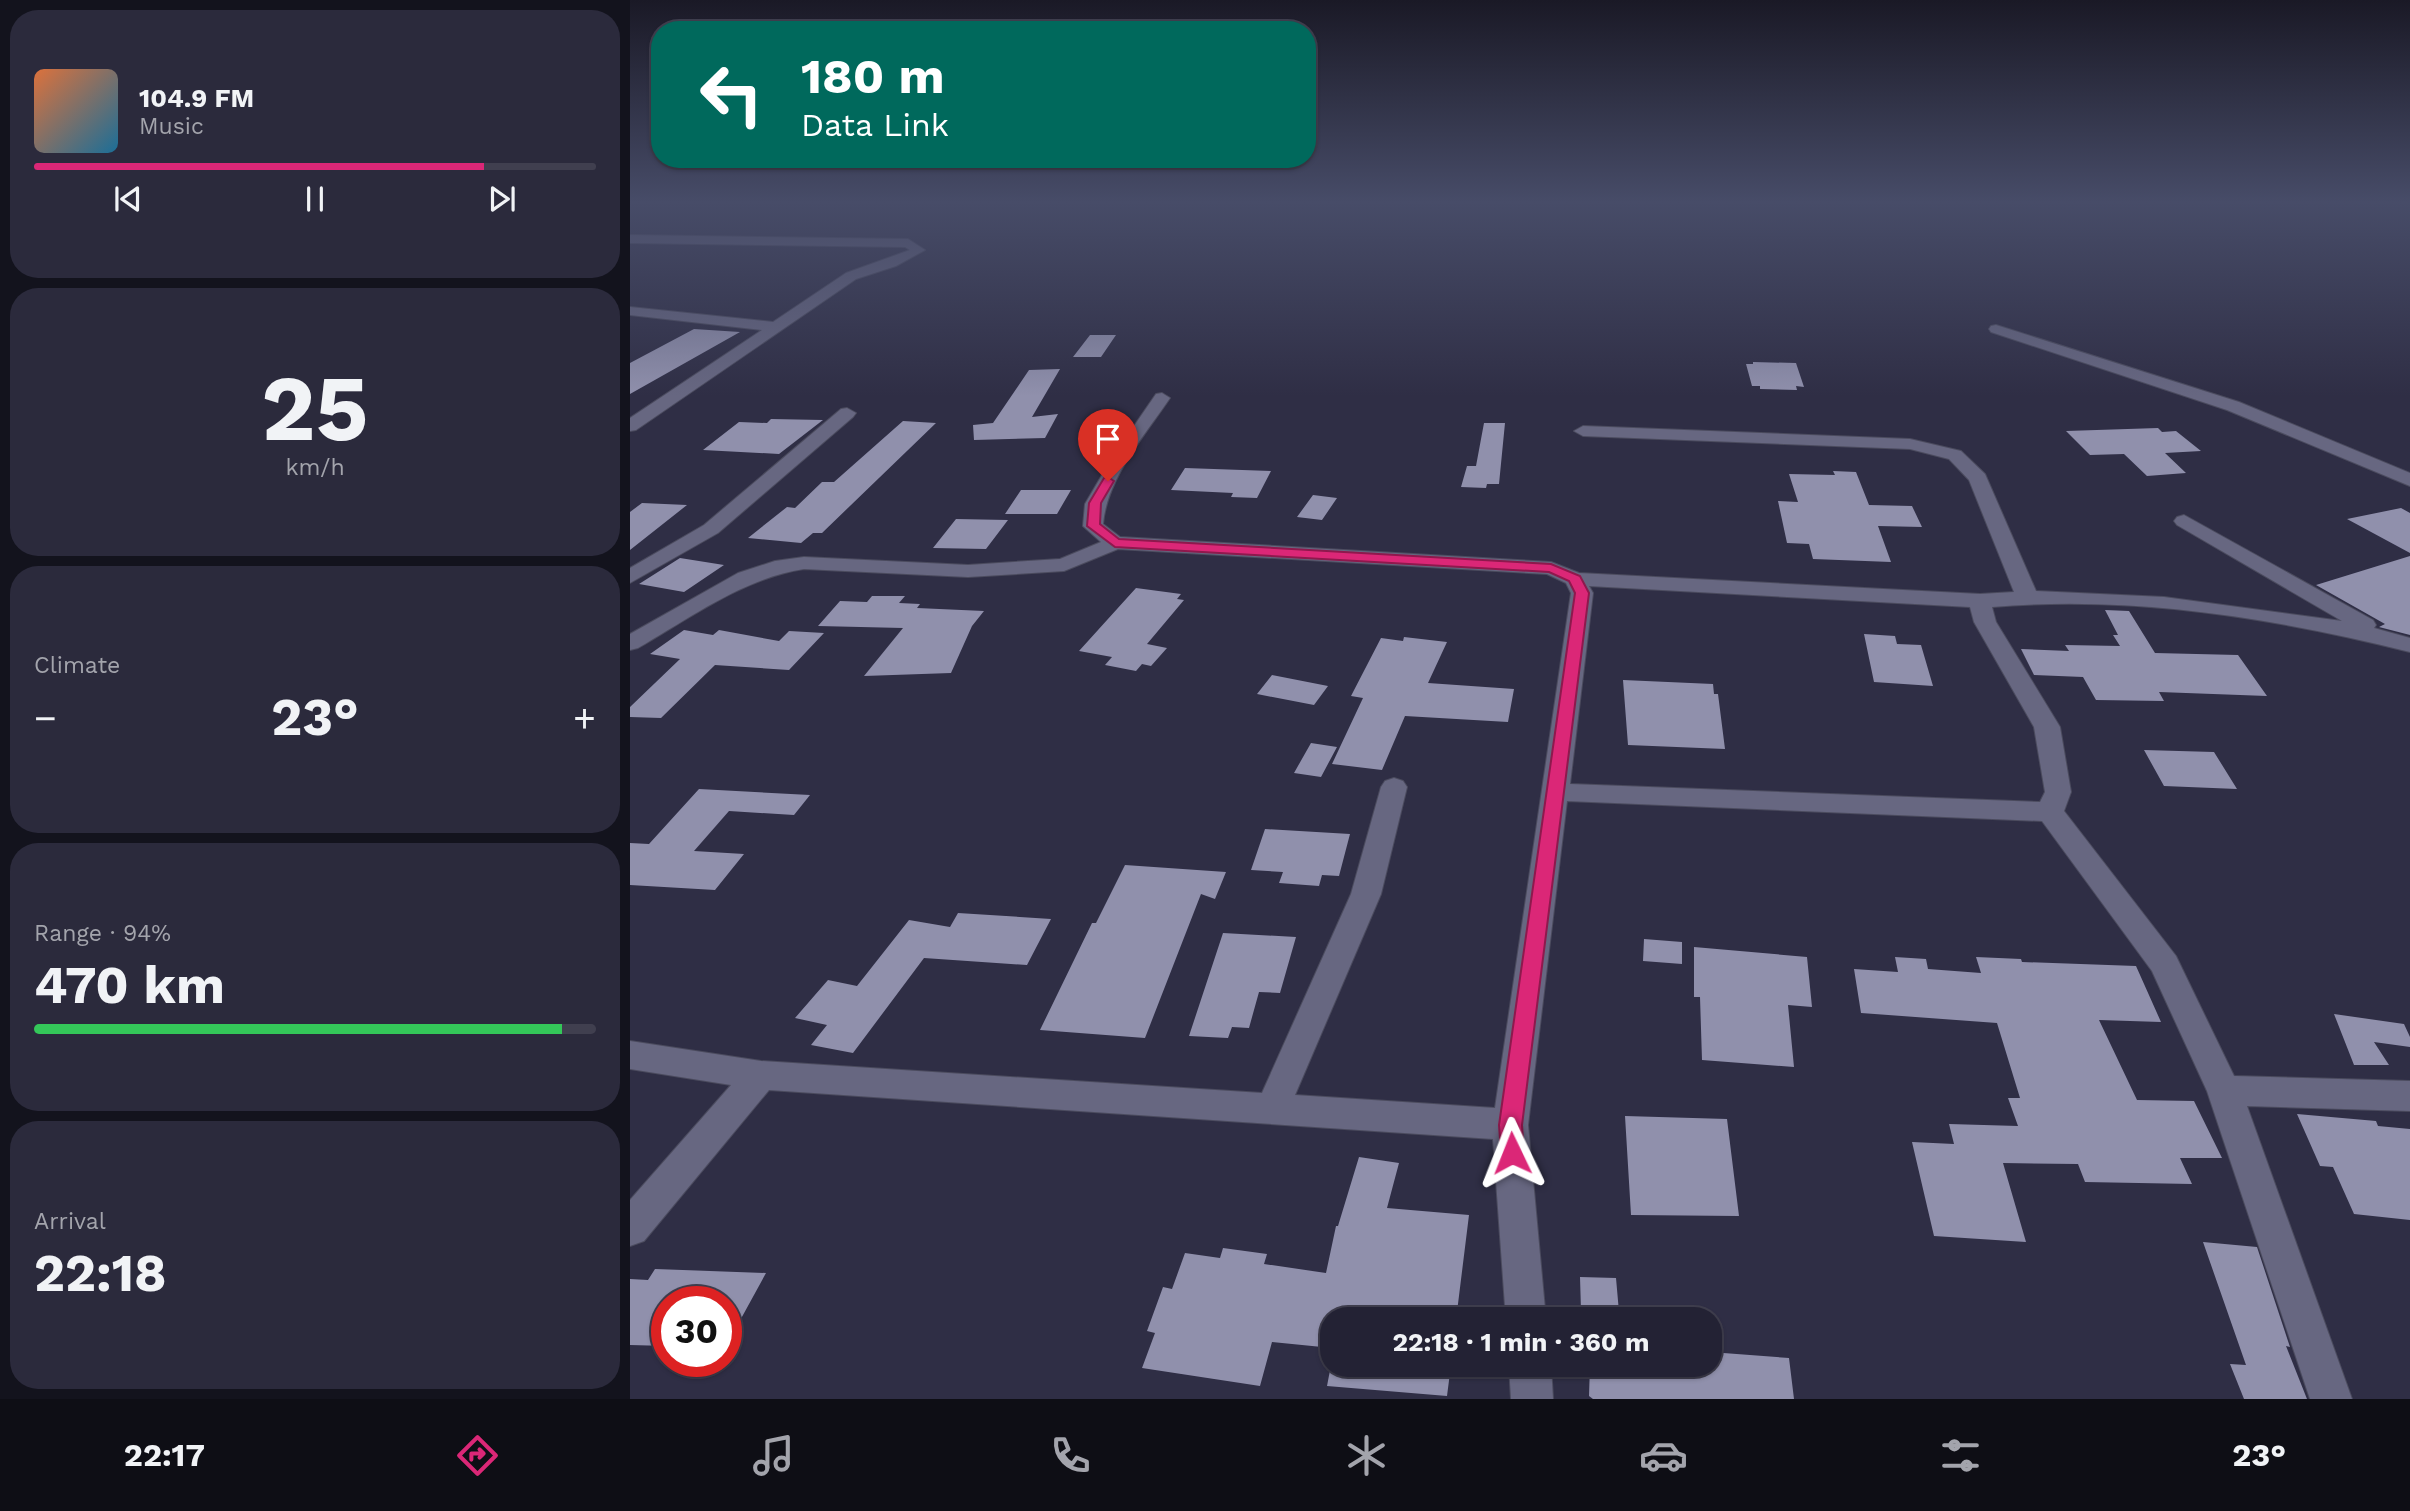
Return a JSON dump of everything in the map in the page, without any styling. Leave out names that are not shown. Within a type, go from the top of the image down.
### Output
[{"type":"street","points":[[630,426],[851,276],[884,265]]},
{"type":"street","points":[[630,310],[775,327]]},
{"type":"street","points":[[1996,329],[2233,406],[2410,481]]},
{"type":"street","points":[[1115,543],[1093,526],[1095,503],[1121,458],[1162,398]]},
{"type":"street","points":[[630,577],[711,529],[847,413]]},
{"type":"street","points":[[1583,431],[1910,443],[1955,455],[1978,478],[2027,596]]},
{"type":"street","points":[[2184,521],[2387,638]]},
{"type":"street","points":[[636,636],[746,578],[775,566],[804,563],[968,571],[1064,565],[1115,543],[1551,568],[1575,579],[1980,601],[2027,596],[2129,598],[2312,621],[2410,645]]},
{"type":"street","points":[[1525,1307],[1510,1125],[1582,593],[1575,579]]},
{"type":"street","points":[[1980,601],[1985,622],[2047,727],[2058,792],[2050,812]]},
{"type":"street","points":[[1273,1107],[1366,894],[1394,787]]},
{"type":"street","points":[[1554,792],[2050,812]]},
{"type":"street","points":[[2050,812],[2165,964],[2224,1091],[2331,1399]]},
{"type":"street","points":[[630,1055],[761,1075],[1273,1107],[1510,1125]]},
{"type":"street","points":[[630,1228],[761,1075]]},
{"type":"street","points":[[2224,1091],[2410,1096]]},
{"type":"street","points":[[1531,1377],[1532,1399]]},
{"type":"building","points":[[694,329],[740,332],[630,394],[630,363]]},
{"type":"building","points":[[1090,335],[1116,335],[1101,357],[1073,357]]},
{"type":"building","points":[[1796,363],[1804,387],[1796,386],[1797,390],[1760,389],[1760,386],[1752,386],[1746,364]]},
{"type":"building","points":[[1060,369],[1032,417],[1058,414],[1045,438],[974,440],[973,425],[993,423],[1029,370]]},
{"type":"building","points":[[771,419],[823,420],[779,454],[703,450],[739,422],[767,423]]},
{"type":"building","points":[[903,421],[936,423],[822,533],[813,533],[801,543],[748,538],[787,507],[795,508],[822,482],[834,482]]},
{"type":"building","points":[[1484,423],[1505,423],[1499,484],[1487,484],[1486,488],[1461,487],[1467,466],[1476,466]]},
{"type":"building","points":[[2158,428],[2162,432],[2176,431],[2201,451],[2165,453],[2186,473],[2147,476],[2124,454],[2090,455],[2066,431]]},
{"type":"building","points":[[1185,468],[1271,471],[1257,498],[1231,497],[1233,493],[1171,490]]},
{"type":"building","points":[[1833,471],[1856,472],[1869,505],[1912,506],[1922,527],[1878,526],[1891,562],[1813,559],[1809,544],[1787,543],[1778,501],[1798,502],[1789,474],[1835,475]]},
{"type":"building","points":[[1021,490],[1071,490],[1057,514],[1005,514]]},
{"type":"building","points":[[1313,495],[1337,498],[1322,520],[1297,517]]},
{"type":"building","points":[[642,503],[687,505],[630,550],[630,512]]},
{"type":"building","points":[[2401,508],[2410,513],[2410,553],[2347,519]]},
{"type":"building","points":[[956,519],[1008,520],[986,549],[933,548]]},
{"type":"building","points":[[2410,556],[2410,635],[2379,627],[2385,624],[2316,585]]},
{"type":"building","points":[[680,558],[724,565],[684,592],[639,584]]},
{"type":"building","points":[[1136,588],[1181,594],[1177,599],[1184,600],[1147,644],[1167,648],[1151,666],[1142,664],[1136,671],[1105,665],[1112,657],[1079,651]]},
{"type":"building","points":[[872,596],[905,596],[899,603],[920,604],[917,608],[984,611],[972,626],[951,673],[864,676],[903,628],[818,626],[840,601],[867,602]]},
{"type":"building","points":[[2105,610],[2129,611],[2155,653],[2238,655],[2267,696],[2159,692],[2164,701],[2096,700],[2083,677],[2034,675],[2021,649],[2069,651],[2065,645],[2120,646],[2113,635],[2118,635]]},
{"type":"building","points":[[684,630],[713,635],[719,630],[779,641],[789,631],[824,633],[789,670],[715,665],[661,718],[630,717],[630,707],[680,659],[650,654]]},
{"type":"building","points":[[1864,634],[1895,636],[1897,644],[1921,645],[1933,686],[1874,682]]},
{"type":"building","points":[[1404,637],[1447,642],[1428,683],[1514,689],[1508,722],[1405,716],[1382,770],[1332,764],[1363,698],[1351,696],[1381,638],[1403,641]]},
{"type":"building","points":[[1272,675],[1328,686],[1314,705],[1257,694]]},
{"type":"building","points":[[1623,680],[1713,684],[1714,694],[1718,694],[1725,749],[1628,745]]},
{"type":"building","points":[[1311,743],[1337,747],[1321,777],[1294,773]]},
{"type":"building","points":[[2144,750],[2214,752],[2237,789],[2164,786]]},
{"type":"building","points":[[699,789],[810,795],[794,815],[729,811],[694,851],[744,854],[715,890],[630,885],[630,843],[649,844]]},
{"type":"building","points":[[1265,829],[1350,834],[1339,876],[1322,875],[1319,886],[1279,883],[1283,872],[1251,870]]},
{"type":"building","points":[[1125,865],[1226,872],[1215,899],[1201,894],[1145,1038],[1040,1030],[1092,923],[1096,923]]},
{"type":"building","points":[[958,913],[1051,919],[1027,965],[924,958],[853,1053],[811,1045],[827,1025],[795,1018],[828,980],[857,986],[909,920],[950,927]]},
{"type":"building","points":[[1223,933],[1296,937],[1280,993],[1259,992],[1249,1028],[1232,1027],[1228,1038],[1189,1036]]},
{"type":"building","points":[[1644,939],[1682,942],[1682,964],[1643,961]]},
{"type":"building","points":[[1694,947],[1807,957],[1812,1007],[1788,1005],[1794,1067],[1702,1060],[1700,997],[1694,997]]},
{"type":"building","points":[[1895,957],[1926,959],[1928,969],[1981,973],[1976,957],[2021,959],[2022,962],[2136,966],[2161,1022],[2099,1020],[2137,1100],[2194,1101],[2222,1158],[2180,1158],[2192,1184],[2085,1182],[2078,1164],[2003,1163],[2026,1242],[1934,1236],[1912,1142],[1954,1144],[1949,1124],[2018,1126],[2008,1098],[2020,1098],[1997,1023],[1861,1013],[1854,969],[1898,972]]},
{"type":"building","points":[[2334,1014],[2404,1024],[2410,1037],[2410,1047],[2374,1042],[2389,1065],[2354,1065]]},
{"type":"building","points":[[2297,1114],[2376,1121],[2378,1126],[2410,1129],[2410,1220],[2354,1214],[2333,1167],[2320,1166]]},
{"type":"building","points":[[1625,1116],[1727,1119],[1739,1216],[1631,1215]]},
{"type":"building","points":[[1359,1157],[1399,1163],[1387,1208],[1469,1215],[1458,1307],[1320,1307],[1320,1347],[1272,1342],[1260,1386],[1142,1368],[1155,1333],[1147,1331],[1163,1287],[1172,1289],[1185,1253],[1220,1258],[1223,1248],[1267,1254],[1264,1264],[1326,1273]]},
{"type":"building","points":[[2203,1242],[2257,1247],[2290,1347],[2286,1346],[2307,1399],[2244,1399],[2230,1364],[2246,1365]]},
{"type":"building","points":[[655,1269],[766,1273],[742,1317],[742,1286],[651,1286],[651,1346],[630,1345],[630,1279],[648,1280]]},
{"type":"building","points":[[1580,1277],[1616,1278],[1619,1307],[1581,1307]]},
{"type":"building","points":[[1722,1353],[1789,1358],[1794,1399],[1593,1399],[1589,1396],[1590,1377],[1722,1377]]},
{"type":"building","points":[[1329,1377],[1449,1377],[1447,1396],[1327,1386]]},
{"type":"route","points":[[1108,481],[1095,503],[1093,526],[1115,543],[1551,568],[1575,579],[1582,593],[1510,1125],[1512,1153]]}]
